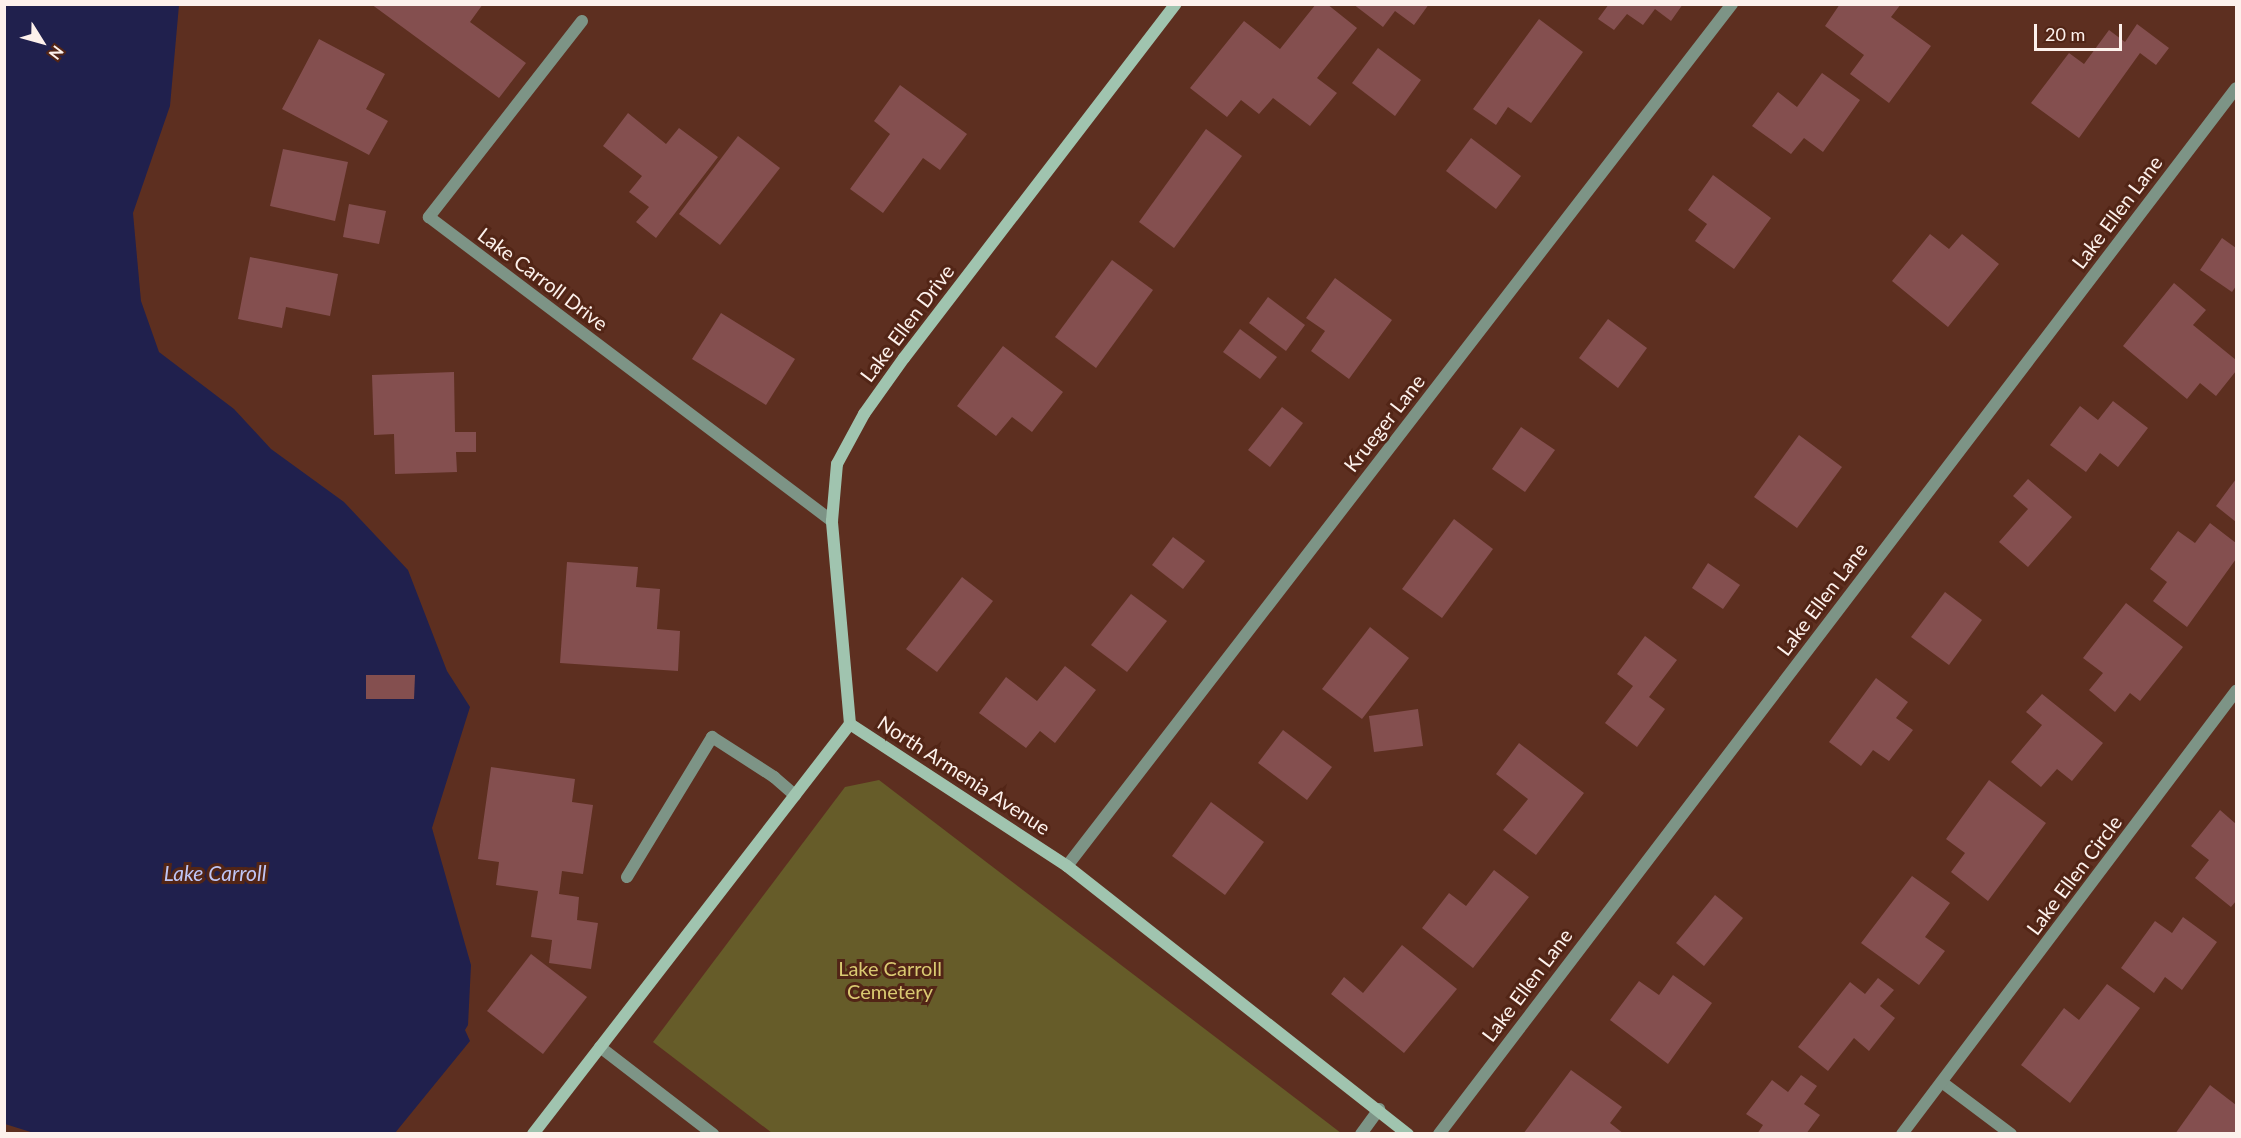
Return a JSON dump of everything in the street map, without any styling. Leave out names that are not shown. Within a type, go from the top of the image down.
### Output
[{"type":"main road","name":"Lake Ellen Drive","points":[[850,724],[832,521],[837,464],[864,414],[904,358],[1176,4]]},
{"type":"main road","name":"North Armenia Avenue","points":[[533,1134],[850,724],[1067,866],[1408,1134]]},
{"type":"street","name":"Krueger Lane","points":[[1067,866],[1732,4]]},
{"type":"street","name":"Lake Carroll Drive","points":[[582,21],[429,217],[832,521]]},
{"type":"street","name":"Lake Ellen Lane","points":[[1439,1134],[2236,88]]},
{"type":"street","name":"Lake Ellen Circle","points":[[1902,1134],[1943,1083],[2236,691]]},
{"type":"street","points":[[627,877],[712,737],[774,777],[795,795]]},
{"type":"street","points":[[600,1047],[713,1134]]},
{"type":"street","points":[[1943,1083],[2011,1134]]},
{"type":"street","points":[[1361,1134],[1379,1109]]},
{"type":"green space","name":"Lake Carroll Cemetery","points":[[879,780],[1341,1133],[772,1133],[653,1042],[845,787]]},
{"type":"water","name":"Lake Carroll","points":[[4,5],[179,5],[170,106],[133,213],[141,301],[159,352],[234,409],[271,449],[344,502],[408,570],[447,671],[470,707],[432,828],[471,965],[468,1025],[465,1030],[470,1041],[395,1133],[37,1134],[5,1124]]},
{"type":"building","points":[[371,4],[483,4],[470,22],[526,63],[499,98]]},
{"type":"building","points":[[1316,4],[1327,4],[1357,28],[1317,78],[1337,93],[1310,126],[1273,98],[1259,114],[1241,100],[1227,117],[1190,88],[1244,21],[1280,49]]},
{"type":"building","points":[[1353,4],[1429,4],[1414,25],[1395,11],[1383,27]]},
{"type":"building","points":[[1609,4],[1683,4],[1671,21],[1655,9],[1643,25],[1627,14],[1614,30],[1598,19]]},
{"type":"building","points":[[1840,4],[1901,4],[1891,17],[1931,46],[1889,103],[1850,74],[1864,55],[1825,26]]},
{"type":"building","points":[[1539,19],[1583,52],[1531,123],[1508,107],[1496,125],[1473,109]]},
{"type":"building","points":[[2137,24],[2169,48],[2156,65],[2140,53],[2079,138],[2031,103],[2069,53],[2084,64],[2109,30],[2125,42]]},
{"type":"building","points":[[319,39],[385,74],[366,109],[388,121],[369,155],[282,109]]},
{"type":"building","points":[[1378,48],[1421,80],[1395,116],[1352,83]]},
{"type":"building","points":[[1822,73],[1860,100],[1823,152],[1804,138],[1791,154],[1752,126],[1778,92],[1797,107]]},
{"type":"building","points":[[900,85],[967,134],[940,170],[923,158],[883,213],[850,189],[890,134],[874,121]]},
{"type":"building","points":[[628,113],[666,144],[679,128],[718,157],[656,238],[636,222],[649,207],[629,192],[642,176],[603,146]]},
{"type":"building","points":[[1206,129],[1242,156],[1174,248],[1139,222]]},
{"type":"building","points":[[738,136],[780,168],[720,245],[679,214]]},
{"type":"building","points":[[1471,138],[1521,176],[1496,209],[1446,171]]},
{"type":"building","points":[[283,149],[348,162],[335,221],[270,206]]},
{"type":"building","points":[[1713,175],[1771,218],[1734,269],[1695,241],[1707,224],[1688,210]]},
{"type":"building","points":[[349,204],[386,211],[379,244],[343,237]]},
{"type":"building","points":[[1930,234],[1949,249],[1962,234],[1999,264],[1948,327],[1892,281]]},
{"type":"building","points":[[2222,238],[2236,248],[2236,286],[2232,292],[2200,270]]},
{"type":"building","points":[[250,257],[338,274],[330,316],[286,307],[282,328],[238,319]]},
{"type":"building","points":[[1112,260],[1153,290],[1096,368],[1055,337]]},
{"type":"building","points":[[1335,278],[1392,320],[1349,379],[1311,351],[1325,331],[1306,318]]},
{"type":"building","points":[[2174,283],[2206,310],[2193,325],[2236,360],[2236,371],[2216,396],[2200,383],[2187,399],[2123,346]]},
{"type":"building","points":[[1268,297],[1305,325],[1286,351],[1249,323]]},
{"type":"building","points":[[721,313],[795,359],[766,405],[692,359]]},
{"type":"building","points":[[1608,319],[1647,348],[1618,388],[1579,358]]},
{"type":"building","points":[[1240,329],[1277,357],[1260,379],[1223,352]]},
{"type":"building","points":[[1003,346],[1063,392],[1032,432],[1012,417],[996,436],[957,406]]},
{"type":"building","points":[[454,372],[455,432],[476,432],[476,452],[456,452],[457,472],[395,474],[394,434],[374,435],[372,375]]},
{"type":"building","points":[[2113,401],[2148,428],[2118,467],[2100,453],[2086,472],[2050,445],[2080,406],[2098,420]]},
{"type":"building","points":[[1282,407],[1303,423],[1270,467],[1248,450]]},
{"type":"building","points":[[1521,427],[1555,450],[1525,492],[1492,469]]},
{"type":"building","points":[[1799,435],[1842,467],[1797,528],[1754,497]]},
{"type":"building","points":[[2028,479],[2072,517],[2028,567],[1999,542],[2028,509],[2013,496]]},
{"type":"building","points":[[2236,479],[2236,522],[2216,506]]},
{"type":"building","points":[[1454,519],[1493,549],[1442,618],[1402,589]]},
{"type":"building","points":[[2210,523],[2236,543],[2236,559],[2187,627],[2153,601],[2167,582],[2150,569],[2178,531],[2195,543]]},
{"type":"building","points":[[1173,537],[1205,561],[1183,589],[1152,565]]},
{"type":"building","points":[[567,562],[638,567],[636,587],[660,589],[657,629],[680,631],[678,671],[560,663]]},
{"type":"building","points":[[1708,563],[1740,585],[1723,609],[1692,588]]},
{"type":"building","points":[[962,577],[993,601],[937,672],[906,649]]},
{"type":"building","points":[[1945,592],[1982,620],[1949,665],[1911,637]]},
{"type":"building","points":[[1131,594],[1167,621],[1127,672],[1091,645]]},
{"type":"building","points":[[2126,603],[2183,647],[2140,701],[2130,693],[2115,712],[2089,690],[2103,673],[2083,658]]},
{"type":"building","points":[[1370,627],[1409,658],[1362,719],[1322,689]]},
{"type":"building","points":[[1645,636],[1677,660],[1649,697],[1665,709],[1637,747],[1605,723],[1633,686],[1617,674]]},
{"type":"building","points":[[1065,666],[1096,690],[1055,743],[1040,731],[1026,748],[979,713],[1006,677],[1037,701]]},
{"type":"building","points":[[366,675],[415,675],[414,699],[366,699]]},
{"type":"building","points":[[1876,678],[1908,702],[1896,718],[1913,730],[1889,761],[1873,750],[1861,766],[1829,742]]},
{"type":"building","points":[[2042,694],[2103,743],[2072,781],[2057,769],[2041,787],[2011,762],[2042,725],[2026,712]]},
{"type":"building","points":[[1418,709],[1423,746],[1374,752],[1369,716]]},
{"type":"building","points":[[1283,730],[1332,767],[1307,800],[1258,763]]},
{"type":"building","points":[[1519,743],[1584,793],[1536,855],[1503,830],[1528,799],[1496,774]]},
{"type":"building","points":[[491,767],[575,779],[572,802],[593,805],[583,874],[562,871],[559,894],[579,897],[577,920],[598,923],[591,969],[549,963],[552,940],[531,937],[538,891],[496,885],[499,862],[478,859]]},
{"type":"building","points":[[1989,780],[2046,823],[1988,901],[1951,872],[1965,853],[1946,839]]},
{"type":"building","points":[[1211,802],[1264,842],[1225,895],[1172,856]]},
{"type":"building","points":[[2220,810],[2236,824],[2236,901],[2231,907],[2195,878],[2209,860],[2191,846]]},
{"type":"building","points":[[1494,870],[1529,897],[1473,968],[1422,928],[1449,893],[1466,906]]},
{"type":"building","points":[[1912,876],[1950,903],[1925,937],[1945,951],[1919,985],[1861,943]]},
{"type":"building","points":[[1715,895],[1743,918],[1704,966],[1676,943]]},
{"type":"building","points":[[2183,917],[2217,942],[2182,990],[2165,977],[2154,993],[2121,968],[2155,921],[2172,933]]},
{"type":"building","points":[[1402,945],[1457,989],[1404,1053],[1331,994],[1344,977],[1363,993]]},
{"type":"building","points":[[531,954],[587,997],[543,1054],[487,1011]]},
{"type":"building","points":[[1673,975],[1712,1003],[1668,1064],[1610,1020],[1639,981],[1659,995]]},
{"type":"building","points":[[1878,978],[1894,990],[1880,1006],[1895,1018],[1869,1051],[1854,1038],[1828,1071],[1798,1047],[1850,982],[1865,994]]},
{"type":"building","points":[[2107,984],[2140,1008],[2070,1103],[2021,1065],[2064,1008],[2079,1020]]},
{"type":"building","points":[[1571,1070],[1622,1107],[1610,1123],[1624,1134],[1523,1134]]},
{"type":"building","points":[[1801,1075],[1817,1086],[1804,1104],[1820,1115],[1806,1134],[1757,1134],[1763,1125],[1746,1114],[1772,1080],[1788,1092]]},
{"type":"building","points":[[2210,1085],[2236,1105],[2236,1134],[2175,1134]]}]
